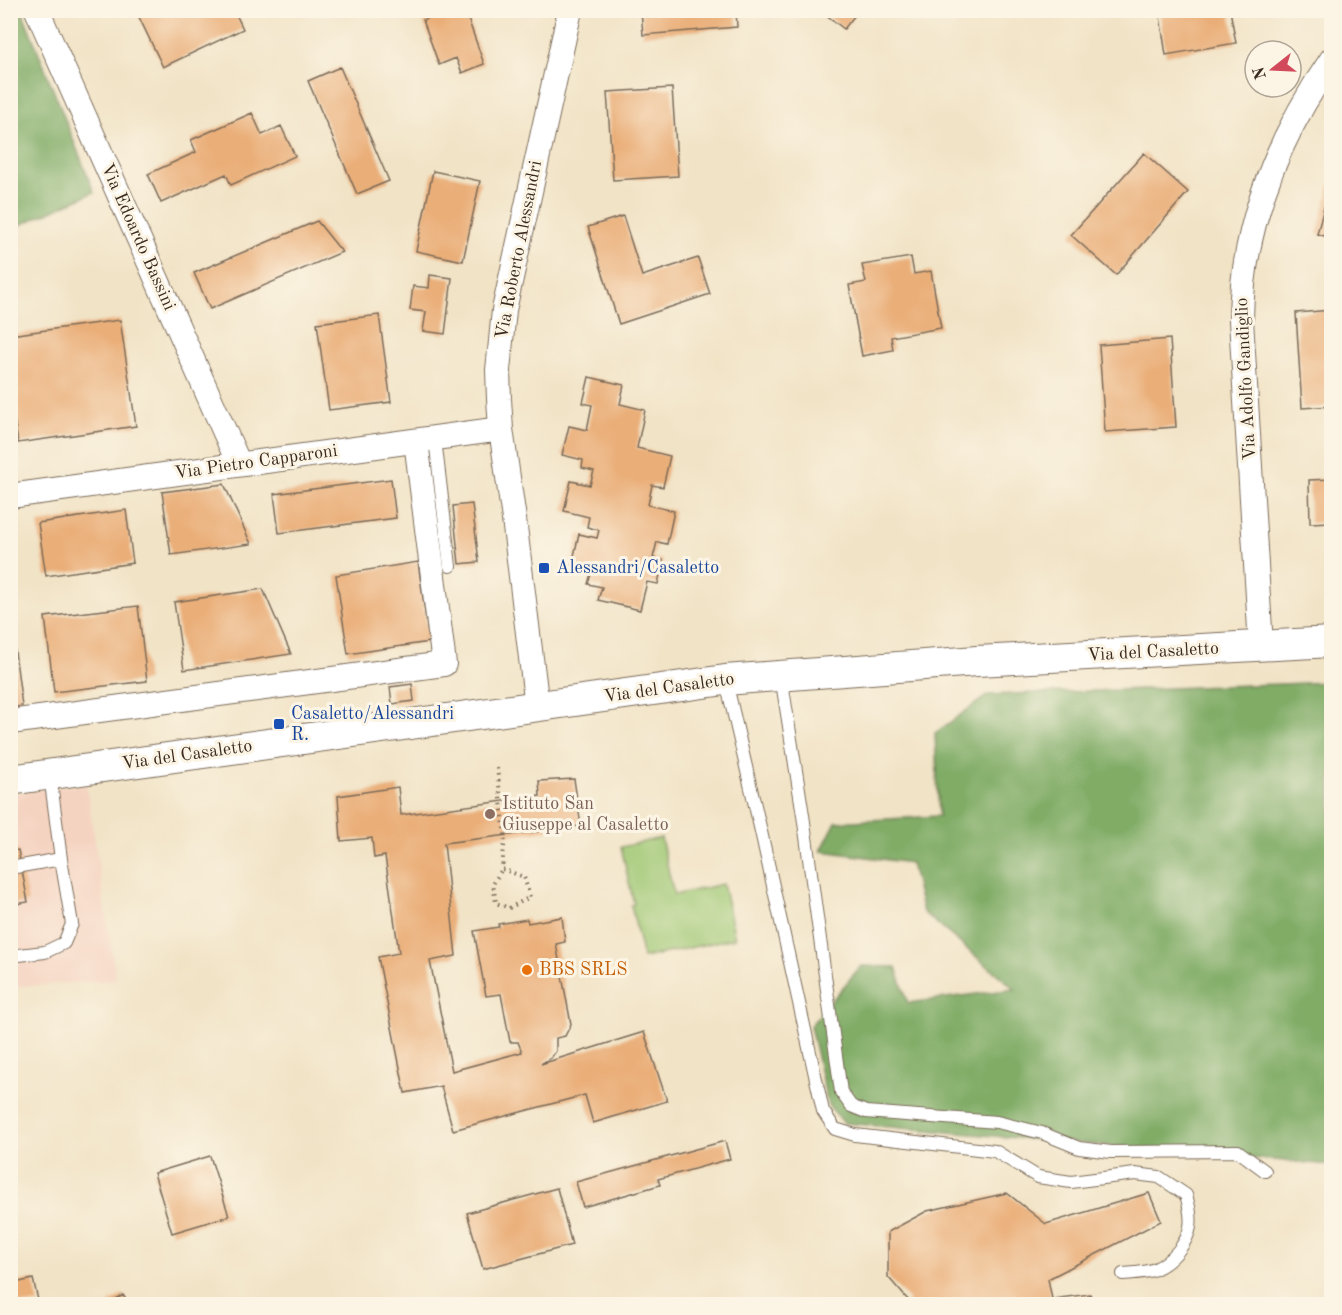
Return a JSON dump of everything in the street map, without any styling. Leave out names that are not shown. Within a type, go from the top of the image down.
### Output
[{"type":"street","name":"Via Edoardo Bassini","points":[[37,10],[239,464]]},
{"type":"street","name":"Via Roberto Alessandri","points":[[537,707],[501,429],[498,370],[504,310],[570,10]]},
{"type":"street","name":"Via Adolfo Gandiglio","points":[[1261,646],[1241,292],[1253,228],[1275,161],[1297,114],[1332,59]]},
{"type":"street","name":"Via Pietro Capparoni","points":[[10,496],[501,429]]},
{"type":"street","points":[[10,722],[444,664],[425,440]]},
{"type":"street","name":"Via del Casaletto","points":[[10,780],[725,680],[977,661],[1332,642]]},
{"type":"lane","points":[[425,440],[450,566]]},
{"type":"lane","points":[[781,675],[841,1092],[851,1106],[866,1112],[997,1122],[1042,1133],[1079,1148],[1111,1152],[1238,1151],[1265,1171]]},
{"type":"lane","points":[[725,680],[824,1111],[835,1129],[855,1135],[994,1150],[1038,1177],[1071,1182],[1135,1174],[1159,1177],[1186,1195],[1190,1210],[1190,1227],[1184,1242],[1171,1259],[1154,1269],[1123,1274]]},
{"type":"lane","points":[[10,956],[45,952],[64,943],[72,924],[50,774]]},
{"type":"lane","points":[[10,868],[62,859]]},
{"type":"path","points":[[497,768],[505,835],[502,869],[492,884],[496,903],[509,908],[530,897],[524,877],[502,869]]},
{"type":"shaded area","points":[[86,784],[116,980],[11,987],[10,794]]},
{"type":"green space","points":[[10,11],[22,11],[94,192],[11,229]]},
{"type":"green space","points":[[1331,682],[1331,1165],[844,1123],[828,1105],[810,1026],[861,966],[896,967],[908,1003],[1015,989],[923,912],[911,863],[821,851],[836,822],[939,816],[935,733],[988,695]]},
{"type":"green space","points":[[661,838],[674,895],[723,884],[735,938],[643,958],[621,847]]},
{"type":"building","points":[[148,10],[234,10],[243,29],[163,67],[138,15]]},
{"type":"building","points":[[437,10],[465,10],[484,64],[462,73],[456,58],[439,65],[423,20],[439,13]]},
{"type":"building","points":[[641,10],[736,10],[737,27],[643,35]]},
{"type":"building","points":[[820,10],[859,10],[844,29]]},
{"type":"building","points":[[1159,10],[1230,10],[1236,43],[1166,55]]},
{"type":"building","points":[[340,67],[389,181],[357,194],[308,81]]},
{"type":"building","points":[[672,88],[678,176],[613,180],[607,92]]},
{"type":"building","points":[[252,113],[262,135],[281,126],[295,156],[231,185],[226,174],[161,203],[148,174],[196,152],[191,140]]},
{"type":"building","points":[[1144,153],[1188,192],[1116,275],[1071,235]]},
{"type":"building","points":[[433,171],[480,181],[463,261],[416,251]]},
{"type":"building","points":[[1332,181],[1332,238],[1317,234]]},
{"type":"building","points":[[623,216],[642,276],[698,258],[710,294],[619,324],[588,227]]},
{"type":"building","points":[[317,221],[342,252],[210,309],[194,273]]},
{"type":"building","points":[[911,257],[914,274],[931,271],[941,328],[891,337],[893,350],[862,356],[849,285],[866,282],[862,265]]},
{"type":"building","points":[[430,275],[452,278],[445,334],[423,331],[426,312],[410,310],[413,286],[429,288]]},
{"type":"building","points":[[1332,310],[1332,406],[1302,408],[1296,313]]},
{"type":"building","points":[[379,315],[391,402],[329,410],[317,323]]},
{"type":"building","points":[[120,320],[136,426],[18,443],[10,391],[10,335]]},
{"type":"building","points":[[1170,339],[1176,427],[1105,432],[1099,345]]},
{"type":"building","points":[[589,377],[624,385],[620,404],[645,410],[637,448],[670,456],[663,487],[652,485],[648,505],[674,511],[667,544],[657,542],[653,558],[663,560],[658,584],[647,582],[640,610],[598,600],[602,587],[588,584],[591,574],[571,569],[579,534],[597,538],[599,530],[587,527],[589,517],[564,511],[571,481],[590,485],[594,471],[582,468],[583,460],[562,455],[569,426],[587,430],[592,405],[583,403]]},
{"type":"building","points":[[391,479],[396,518],[279,533],[274,494]]},
{"type":"building","points":[[1332,479],[1332,522],[1310,523],[1309,480]]},
{"type":"building","points":[[224,484],[251,544],[171,555],[162,492]]},
{"type":"building","points":[[472,504],[479,562],[459,564],[453,506]]},
{"type":"building","points":[[126,510],[133,563],[46,576],[38,523]]},
{"type":"building","points":[[418,562],[429,642],[348,654],[336,575]]},
{"type":"building","points":[[263,589],[291,654],[184,670],[174,602]]},
{"type":"building","points":[[138,606],[147,681],[54,692],[45,617]]},
{"type":"building","points":[[13,636],[22,706],[10,708],[10,637]]},
{"type":"building","points":[[412,684],[414,701],[392,704],[390,687]]},
{"type":"building","points":[[574,779],[581,826],[444,843],[456,956],[430,961],[452,1071],[522,1052],[518,1042],[510,1042],[501,994],[486,996],[474,931],[527,919],[528,923],[562,917],[565,942],[556,944],[571,1024],[565,1036],[556,1038],[556,1051],[551,1058],[541,1064],[644,1032],[667,1101],[593,1123],[585,1095],[453,1130],[441,1086],[405,1093],[378,957],[399,953],[385,856],[374,858],[372,838],[341,841],[338,796],[398,787],[401,815],[540,796],[539,781]]},
{"type":"building","points":[[18,850],[28,902],[10,905],[10,851]]},
{"type":"building","points":[[725,1141],[730,1159],[658,1179],[660,1185],[583,1207],[576,1182]]},
{"type":"building","points":[[210,1156],[229,1216],[172,1233],[154,1173]]},
{"type":"building","points":[[557,1188],[572,1245],[483,1269],[467,1213]]},
{"type":"building","points":[[1007,1193],[1046,1224],[1149,1193],[1161,1221],[1048,1279],[1052,1299],[1090,1294],[1095,1304],[906,1304],[909,1301],[888,1277],[888,1232],[927,1211]]},
{"type":"building","points":[[33,1279],[39,1304],[10,1304],[10,1284]]},
{"type":"building","points":[[123,1295],[129,1304],[107,1304]]},
{"type":"place","name":"Alessandri/Casaletto","points":[[544,568]]},
{"type":"place","name":"Casaletto/Alessandri R.","points":[[279,724]]},
{"type":"place","name":"Istituto San Giuseppe al Casaletto","points":[[490,814]]},
{"type":"place","name":"BBS SRLS","points":[[527,970]]}]
